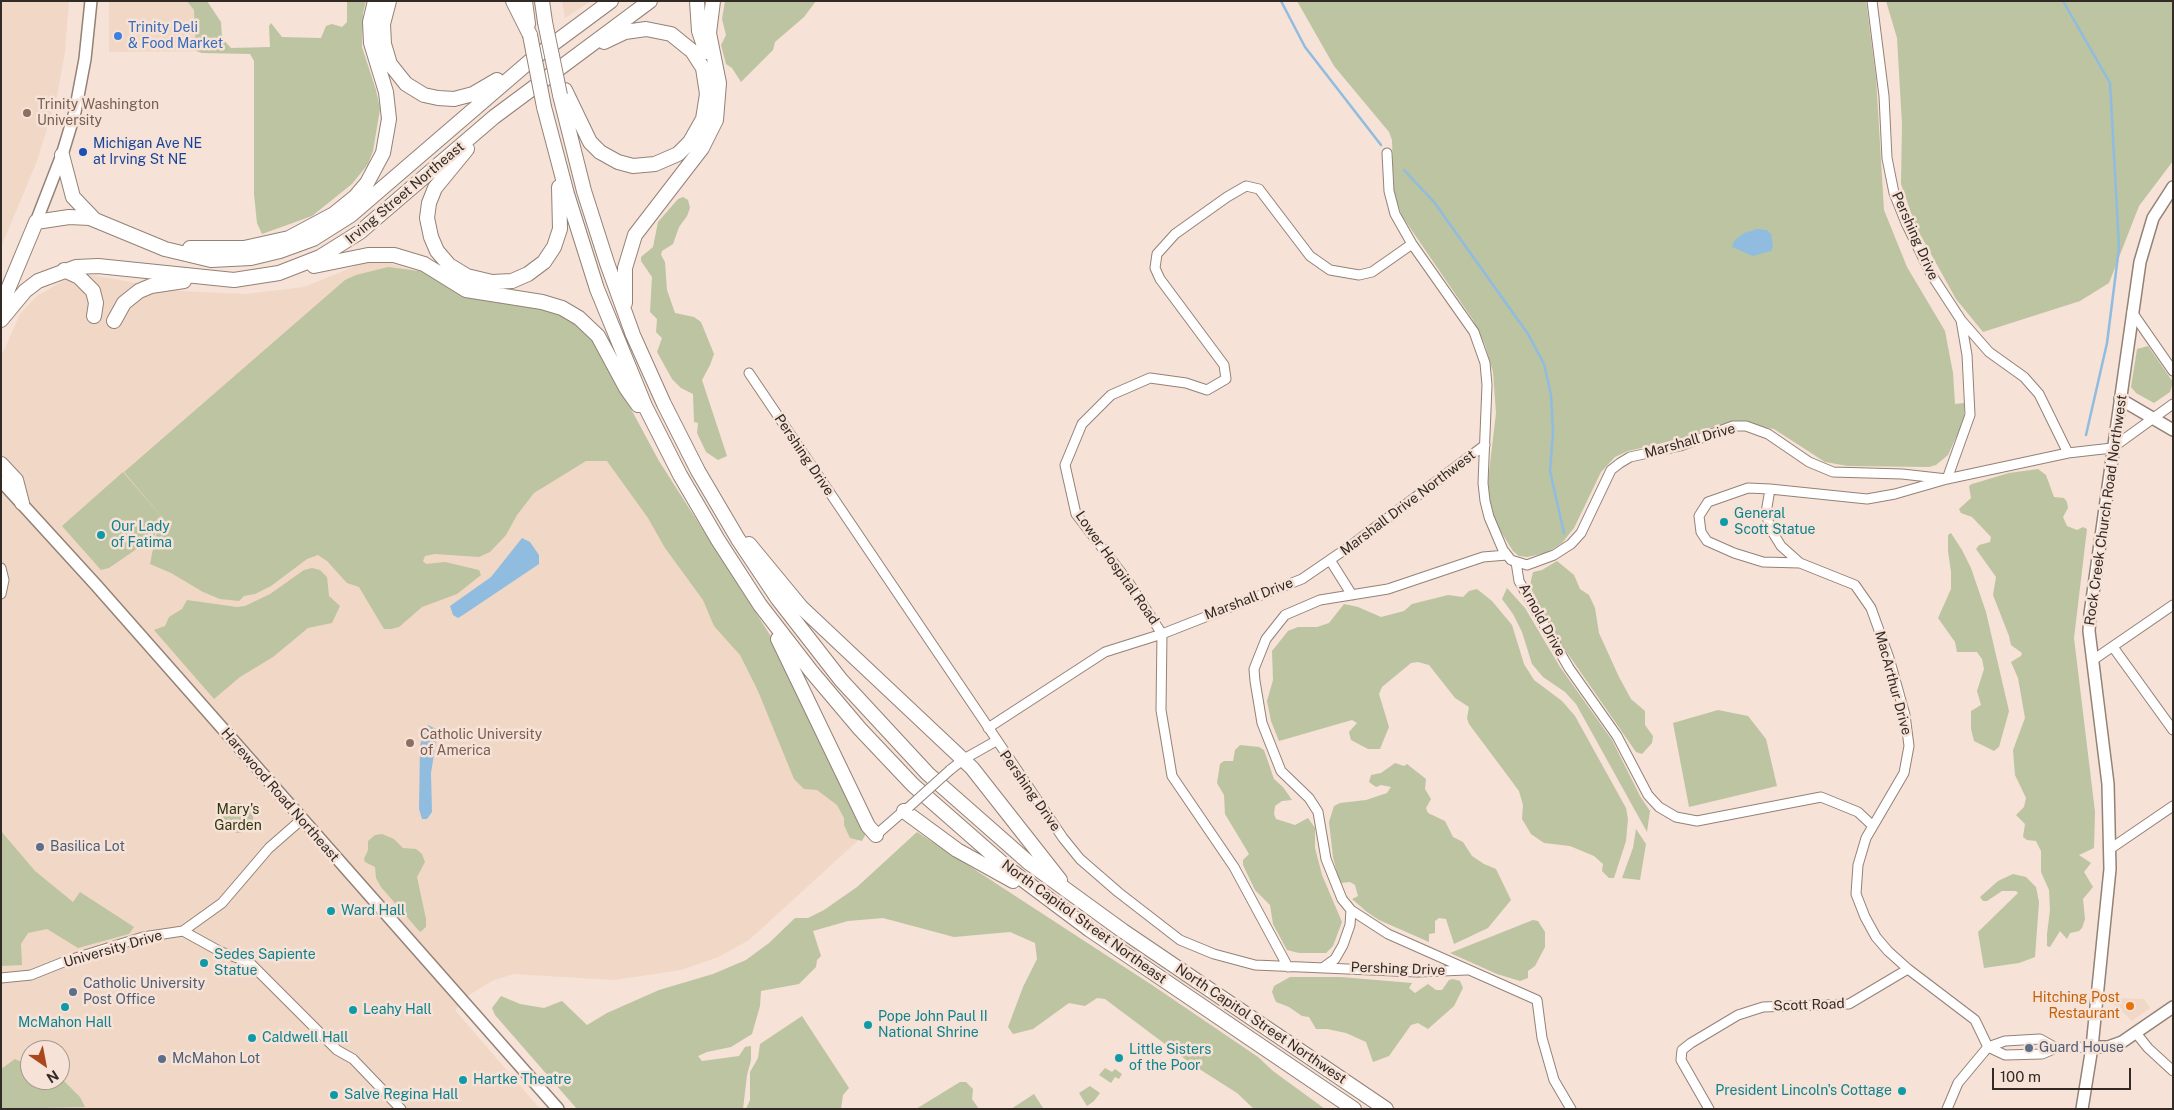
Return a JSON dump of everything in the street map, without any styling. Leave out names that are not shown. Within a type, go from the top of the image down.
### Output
[{"type":"main road","points":[[154,244],[225,250],[279,242],[326,220],[362,190],[380,162],[388,128],[386,92],[371,43],[370,22],[375,1]]},
{"type":"main road","points":[[389,1],[383,31],[388,58],[402,80],[424,95],[446,99],[467,96],[530,61]]},
{"type":"main road","points":[[513,1],[530,34]]},
{"type":"main road","name":"North Capitol Street Northeast","points":[[525,1],[544,107],[581,241],[605,313],[656,430],[705,518],[760,605],[832,697],[913,785],[974,840],[1046,898],[1354,1109]]},
{"type":"main road","points":[[542,1],[554,67],[563,93],[583,131],[594,147],[612,159],[633,166],[648,166],[663,162],[685,148],[699,128],[707,103],[705,76],[700,62],[682,41],[665,32],[646,29],[625,32],[568,61]]},
{"type":"main road","points":[[570,30],[582,15],[599,1]]},
{"type":"main road","points":[[570,30],[611,1]]},
{"type":"main road","points":[[568,61],[650,1]]},
{"type":"main road","points":[[697,1],[699,31],[719,91]]},
{"type":"main road","points":[[626,315],[626,268],[632,243],[643,222],[707,140],[718,112],[719,91],[709,32],[712,1]]},
{"type":"main road","name":"Irving Street Northeast","points":[[36,222],[74,216],[94,218],[154,244],[199,258],[232,260],[280,251],[312,239],[356,211],[530,61],[570,30]]},
{"type":"main road","name":"Irving Street Northeast","points":[[1,320],[31,285],[44,277],[64,270],[90,266],[210,278],[244,279],[279,273],[320,257],[350,240],[494,117],[568,61]]},
{"type":"main road","name":"North Capitol Street Northwest","points":[[563,93],[596,230],[626,315],[664,404],[724,516],[764,579],[804,634],[879,724],[928,774],[981,823],[1028,862],[1075,898],[1386,1109]]},
{"type":"main road","points":[[494,117],[443,177],[429,203],[428,222],[432,242],[441,256],[454,269],[478,280],[498,282],[523,277],[544,262],[554,247],[560,229],[558,161]]},
{"type":"main road","points":[[62,155],[73,197],[94,218]]},
{"type":"main road","points":[[1,306],[36,222]]},
{"type":"main road","points":[[279,273],[368,255],[394,255],[424,264],[453,284],[472,292],[542,302],[562,308],[579,318],[598,336],[626,388],[656,430]]},
{"type":"main road","points":[[64,270],[80,277],[93,291],[96,303],[94,316]]},
{"type":"main road","points":[[114,321],[124,303],[145,288],[210,278]]},
{"type":"main road","points":[[1,464],[16,480],[22,502]]},
{"type":"main road","points":[[724,516],[762,558],[801,607],[964,759],[1075,898]]},
{"type":"main road","points":[[760,605],[868,826],[876,835]]},
{"type":"main road","points":[[907,809],[957,850],[1046,898]]},
{"type":"street","points":[[36,222],[62,155],[81,85],[90,1]]},
{"type":"street","name":"Pershing Drive","points":[[1872,1],[1884,96],[1887,158],[1894,193],[1931,274],[1961,320],[1989,352],[2024,377],[2039,394],[2068,453]]},
{"type":"street","points":[[1387,154],[1389,191],[1395,214],[1412,244],[1474,332],[1485,363],[1487,385],[1484,501],[1489,517],[1507,555],[1516,562]]},
{"type":"street","name":"Lower Hospital Road","points":[[1162,634],[1127,580],[1076,514],[1065,465],[1082,424],[1111,395],[1150,378],[1186,383],[1207,390],[1226,379],[1224,365],[1160,279],[1154,268],[1157,254],[1175,234],[1228,196],[1246,186],[1259,189],[1310,256],[1330,270],[1359,275],[1372,272],[1412,244]]},
{"type":"street","name":"Rock Creek Church Road Northwest","points":[[2082,1109],[2092,1047],[2110,883],[2108,784],[2093,660],[2090,614],[2132,312],[2145,242],[2153,218],[2171,192]]},
{"type":"street","points":[[2132,312],[2173,371]]},
{"type":"street","points":[[1800,563],[1763,562],[1734,553],[1707,541],[1702,532],[1699,516],[1708,502],[1748,488],[1867,499],[1895,494],[1947,479],[1970,415],[1967,355],[1961,320]]},
{"type":"street","name":"Pershing Drive","points":[[749,373],[1063,838],[1080,859],[1152,920],[1180,940],[1214,954],[1255,965],[1417,972],[1467,970]]},
{"type":"street","points":[[2120,399],[2173,430]]},
{"type":"street","points":[[2112,448],[2173,404]]},
{"type":"street","name":"Marshall Drive","points":[[1516,562],[1527,565],[1554,555],[1571,544],[1580,533],[1611,470],[1620,463],[1630,457],[1680,446],[1733,426],[1746,426],[1768,434],[1809,462],[1833,472],[1902,474],[1947,479],[2068,453],[2112,448]]},
{"type":"street","name":"Marshall Drive Northwest","points":[[1330,560],[1485,445]]},
{"type":"street","name":"Harewood Road Northeast","points":[[1,482],[22,502],[558,1109]]},
{"type":"street","name":"MacArthur Drive","points":[[1770,489],[1766,512],[1770,528],[1781,546],[1800,563],[1855,586],[1871,608],[1889,658],[1905,715],[1909,746],[1904,773],[1866,838],[1858,865],[1856,894],[1876,937],[1908,969],[1975,1020],[1988,1047]]},
{"type":"street","points":[[1507,555],[1483,558],[1388,590],[1320,600],[1285,615],[1266,639],[1254,669],[1262,723],[1281,771],[1310,798],[1318,812],[1326,860],[1342,898],[1351,910],[1388,934],[1537,1000],[1542,1038],[1554,1080],[1570,1109]]},
{"type":"street","points":[[1330,560],[1352,595]]},
{"type":"street","name":"Marshall Drive","points":[[988,728],[1105,652],[1162,634],[1302,579],[1330,560]]},
{"type":"street","name":"Arnold Drive","points":[[1516,562],[1519,580],[1531,603],[1569,668],[1618,736],[1648,795],[1659,807],[1676,817],[1696,821],[1822,797],[1858,812],[1873,826]]},
{"type":"street","points":[[1,568],[4,580],[1,594]]},
{"type":"street","points":[[2093,660],[2173,605]]},
{"type":"street","points":[[1162,634],[1161,710],[1172,776],[1234,867],[1288,966]]},
{"type":"street","points":[[2113,647],[2173,730]]},
{"type":"street","points":[[876,835],[964,759],[996,741]]},
{"type":"street","points":[[2110,849],[2173,806]]},
{"type":"street","name":"University Drive","points":[[1,978],[31,975],[66,961],[143,938],[184,930],[222,903],[269,848],[302,820]]},
{"type":"street","points":[[1324,967],[1335,958],[1343,945],[1350,925],[1351,910]]},
{"type":"street","points":[[184,930],[221,952],[248,962],[337,1050],[353,1059],[401,1109]]},
{"type":"street","name":"Scott Road","points":[[1709,1109],[1682,1060],[1682,1050],[1738,1015],[1763,1007],[1849,1004],[1908,969]]},
{"type":"street","points":[[1988,1047],[2005,1054],[2042,1054],[2056,1048],[2116,1045],[2173,1007]]},
{"type":"street","points":[[2136,1033],[2148,1048],[2173,1071]]},
{"type":"street","points":[[1946,1109],[1958,1083],[1988,1047],[2005,1041],[2040,1039],[2056,1048]]},
{"type":"shaded area","name":"Trinity Washington University","points":[[1,1],[69,1],[65,52],[57,96],[37,161],[1,247]]},
{"type":"shaded area","points":[[109,1],[196,1],[218,51],[109,52]]},
{"type":"shaded area","points":[[562,1],[591,1],[565,18]]},
{"type":"shaded area","name":"Catholic University of America","points":[[388,262],[523,307],[863,836],[749,940],[718,957],[681,970],[614,980],[513,974],[492,981],[469,995],[455,1010],[540,1109],[1,1109],[1,357],[20,314],[37,296],[66,279],[92,275],[180,291],[245,294],[304,287],[363,263]]},
{"type":"shaded area","points":[[2113,998],[2144,999],[2150,1008],[2132,1021],[2113,1003]]},
{"type":"green space","points":[[187,1],[207,1],[221,22],[222,38],[231,48],[270,47],[269,26],[271,23],[282,37],[321,38],[326,26],[332,24],[342,27],[347,22],[347,1],[366,1],[363,13],[362,47],[380,109],[373,151],[368,164],[352,184],[312,216],[262,234],[257,223],[254,194],[254,61],[250,54],[202,53],[196,51],[194,10]]},
{"type":"green space","points":[[725,1],[816,1],[804,17],[775,42],[773,50],[741,82],[732,68],[726,64],[721,45],[726,35],[722,19]]},
{"type":"green space","points":[[1297,1],[1866,1],[1876,78],[1884,210],[1907,267],[1945,331],[1953,373],[1955,404],[1964,403],[1964,420],[1948,455],[1936,465],[1929,467],[1848,466],[1825,462],[1774,429],[1739,422],[1710,428],[1680,439],[1628,451],[1615,457],[1601,472],[1574,528],[1562,543],[1546,553],[1527,557],[1519,556],[1513,551],[1496,524],[1489,496],[1488,481],[1496,413],[1493,372],[1485,345],[1473,320],[1402,216],[1394,194],[1392,140],[1389,132],[1334,66]]},
{"type":"green space","points":[[1886,1],[2173,1],[2173,161],[2139,206],[2109,283],[2080,301],[1983,332],[1956,299],[1916,227],[1901,184],[1902,124],[1897,38]]},
{"type":"green space","points":[[683,197],[688,200],[690,208],[687,216],[679,227],[673,244],[662,251],[661,255],[665,262],[667,290],[675,313],[694,317],[701,322],[714,354],[702,380],[727,456],[718,460],[706,452],[697,433],[698,423],[694,422],[693,394],[681,388],[672,379],[657,352],[662,338],[656,332],[657,319],[650,312],[652,277],[641,261],[641,257],[653,247],[658,222],[678,199]]},
{"type":"green space","points":[[388,267],[427,272],[521,304],[561,313],[589,331],[659,461],[770,635],[786,664],[866,833],[862,841],[850,838],[844,825],[844,818],[837,805],[817,790],[804,789],[794,779],[758,691],[740,655],[714,626],[703,600],[665,548],[648,518],[607,461],[586,461],[534,493],[517,515],[506,535],[490,552],[479,557],[435,554],[425,556],[423,561],[426,564],[445,562],[479,570],[481,575],[457,594],[422,607],[399,627],[391,629],[384,629],[359,587],[347,583],[327,561],[318,555],[307,559],[271,586],[255,594],[244,596],[239,601],[220,599],[203,592],[171,573],[150,564],[162,517],[124,472],[345,280],[356,275]]},
{"type":"green space","points":[[2148,346],[2173,382],[2170,392],[2154,403],[2136,393],[2131,387],[2137,349]]},
{"type":"green space","points":[[2038,469],[2046,475],[2054,497],[2064,498],[2067,502],[2068,508],[2063,517],[2067,526],[2077,530],[2083,527],[2087,529],[2074,638],[2095,812],[2094,848],[2079,855],[2091,863],[2084,872],[2093,887],[2083,899],[2085,919],[2082,928],[2079,931],[2070,933],[2067,939],[2060,931],[2050,947],[2047,946],[2050,910],[2049,890],[2041,872],[2041,851],[2036,841],[2027,840],[2023,837],[2025,824],[2016,815],[2024,807],[2026,798],[2015,775],[2013,750],[2025,718],[2018,678],[2011,662],[2021,656],[2022,653],[2011,645],[1993,595],[1996,577],[1976,549],[1979,545],[1990,542],[1991,537],[1972,517],[1961,513],[1959,509],[1971,498],[1969,486],[1972,484],[2009,473]]},
{"type":"green space","points":[[123,472],[161,516],[151,546],[138,548],[109,568],[101,570],[62,526]]},
{"type":"green space","points":[[1951,533],[1971,568],[1986,612],[2009,711],[1999,747],[1994,751],[1974,741],[1971,729],[1971,711],[1981,705],[1977,691],[1984,669],[1982,659],[1977,652],[1957,652],[1955,642],[1938,618],[1951,589],[1948,535]]},
{"type":"green space","points":[[1557,561],[1574,575],[1580,589],[1589,595],[1595,608],[1599,633],[1619,677],[1631,699],[1645,711],[1645,725],[1653,736],[1652,743],[1642,754],[1636,752],[1559,641],[1532,591],[1530,585],[1533,572],[1542,570]]},
{"type":"green space","points":[[312,568],[320,570],[327,577],[329,596],[340,606],[332,623],[308,628],[273,657],[240,677],[214,699],[154,630],[165,626],[169,617],[182,609],[187,600],[237,607],[245,606],[270,594],[304,570]]},
{"type":"green space","points":[[1507,588],[1525,608],[1560,667],[1612,740],[1640,796],[1650,811],[1647,832],[1576,704],[1565,692],[1543,677],[1532,664],[1522,632],[1513,614],[1502,599]]},
{"type":"green space","points":[[1477,589],[1492,601],[1512,625],[1524,664],[1534,680],[1562,701],[1575,716],[1626,808],[1628,819],[1626,841],[1614,878],[1609,878],[1602,871],[1603,864],[1594,856],[1570,846],[1544,843],[1531,834],[1522,819],[1523,805],[1519,791],[1469,724],[1467,718],[1469,707],[1455,698],[1429,665],[1418,662],[1411,663],[1382,687],[1379,694],[1389,727],[1380,749],[1368,749],[1351,740],[1349,732],[1357,723],[1352,720],[1279,741],[1271,721],[1267,701],[1273,680],[1272,651],[1288,631],[1298,627],[1317,627],[1329,623],[1344,604],[1358,607],[1381,617],[1404,611],[1412,604],[1448,595],[1463,597],[1469,591]]},
{"type":"green space","points":[[1718,710],[1748,716],[1766,739],[1777,786],[1689,807],[1673,723]]},
{"type":"green space","points":[[1240,745],[1259,747],[1264,750],[1274,779],[1283,787],[1292,800],[1282,801],[1275,806],[1274,814],[1276,819],[1295,825],[1308,818],[1315,828],[1315,848],[1322,875],[1342,922],[1333,946],[1326,953],[1299,953],[1287,950],[1273,924],[1270,905],[1255,890],[1243,865],[1243,860],[1249,854],[1225,814],[1224,795],[1217,783],[1220,764],[1224,761],[1233,761],[1235,750]]},
{"type":"green space","points":[[1395,763],[1404,766],[1407,764],[1426,779],[1425,789],[1431,799],[1426,808],[1428,813],[1445,821],[1453,837],[1463,842],[1472,856],[1496,869],[1511,900],[1488,928],[1454,944],[1446,919],[1439,918],[1435,921],[1435,933],[1429,934],[1429,942],[1379,920],[1367,912],[1352,899],[1358,896],[1355,885],[1350,882],[1341,883],[1338,877],[1333,857],[1329,822],[1334,806],[1340,803],[1366,800],[1387,793],[1391,787],[1381,785],[1376,787],[1369,782],[1371,775],[1381,773]]},
{"type":"green space","name":"Mary's Garden","points":[[238,803],[244,804],[252,812],[252,824],[244,832],[238,833],[232,832],[224,824],[223,818],[224,812],[232,804]]},
{"type":"green space","points":[[1636,829],[1646,844],[1640,880],[1622,878],[1633,848]]},
{"type":"green space","points":[[1,831],[35,871],[73,902],[80,892],[134,927],[129,934],[78,948],[47,929],[28,933],[21,944],[22,965],[1,966]]},
{"type":"green space","points":[[917,832],[1152,985],[1258,1057],[1273,1071],[1325,1109],[1254,1109],[1237,1093],[1193,1065],[1105,999],[1097,998],[1085,1006],[1069,1003],[1033,1029],[1013,1034],[1008,1027],[1023,987],[1037,959],[1035,943],[1010,932],[954,937],[883,918],[848,921],[813,931],[821,956],[817,960],[816,967],[799,984],[761,991],[760,1006],[752,1034],[731,1047],[698,1056],[702,1061],[739,1056],[745,1047],[751,1046],[751,1060],[747,1075],[743,1109],[577,1109],[495,1015],[492,1008],[501,996],[520,1004],[544,1008],[562,1001],[587,1025],[607,1013],[659,990],[713,974],[746,960],[769,943],[795,918],[808,918],[824,910],[857,887]]},
{"type":"green space","points":[[382,834],[394,839],[403,848],[416,849],[422,854],[425,862],[417,877],[426,927],[420,932],[381,887],[376,878],[375,867],[365,862],[368,841],[375,835]]},
{"type":"green space","points":[[2013,874],[2026,877],[2036,887],[2039,902],[2035,957],[2019,963],[1984,968],[1978,932],[2018,893],[2016,891],[2002,891],[1987,901],[1983,901],[1980,897],[1998,881]]},
{"type":"green space","points":[[1533,920],[1538,921],[1545,932],[1545,947],[1535,966],[1528,971],[1528,978],[1520,981],[1497,974],[1450,953]]},
{"type":"green space","points":[[1290,977],[1341,977],[1412,983],[1409,988],[1415,993],[1428,984],[1436,990],[1442,990],[1449,980],[1453,979],[1460,981],[1463,988],[1454,1006],[1428,1029],[1418,1023],[1411,1025],[1389,1056],[1373,1062],[1366,1042],[1346,1033],[1316,1029],[1309,1017],[1302,1016],[1289,1007],[1276,1002],[1272,992],[1274,986]]},
{"type":"green space","points":[[802,1016],[849,1088],[843,1095],[841,1109],[746,1109],[750,1100],[750,1072],[758,1058],[760,1044]]},
{"type":"green space","points":[[15,1059],[20,1061],[20,1090],[70,1090],[70,1087],[80,1097],[85,1107],[1,1109],[1,1069]]},
{"type":"green space","points":[[1105,1068],[1112,1072],[1115,1069],[1122,1074],[1119,1079],[1115,1077],[1111,1083],[1099,1075]]},
{"type":"green space","points":[[960,1082],[966,1082],[973,1089],[972,1099],[979,1109],[916,1109]]},
{"type":"green space","points":[[1090,1086],[1100,1093],[1087,1106],[1079,1093]]},
{"type":"green space","points":[[1034,1094],[1043,1108],[1011,1109]]},
{"type":"water","points":[[1757,229],[1767,230],[1771,234],[1773,246],[1771,251],[1753,256],[1732,247],[1734,241],[1744,233]]},
{"type":"water","points":[[522,538],[530,542],[539,555],[539,564],[458,618],[453,615],[450,606],[491,577]]},
{"type":"water","points":[[428,725],[436,729],[437,735],[431,773],[432,812],[427,819],[422,819],[419,809],[420,746],[424,729]]},
{"type":"waterway","points":[[1281,1],[1305,47],[1381,145]]},
{"type":"waterway","points":[[2063,1],[2110,83],[2119,248],[2107,343],[2086,435]]},
{"type":"waterway","points":[[1404,170],[1434,202],[1528,334],[1544,364],[1551,395],[1553,432],[1550,471],[1564,533]]},
{"type":"place","name":"Trinity Deli & Food Market","points":[[118,36]]},
{"type":"place","name":"Trinity Washington University","points":[[27,113]]},
{"type":"place","name":"Michigan Ave NE at Irving St NE","points":[[83,152]]},
{"type":"place","name":"General Scott Statue","points":[[1724,522]]},
{"type":"place","name":"Our Lady of Fatima","points":[[101,535]]},
{"type":"place","name":"Catholic University of America","points":[[410,743]]},
{"type":"place","name":"Basilica Lot","points":[[40,847]]},
{"type":"place","name":"Ward Hall","points":[[331,911]]},
{"type":"place","name":"Sedes Sapiente Statue","points":[[204,963]]},
{"type":"place","name":"Catholic University Post Office","points":[[73,992]]},
{"type":"place","name":"Hitching Post Restaurant","points":[[2130,1006]]},
{"type":"place","name":"McMahon Hall","points":[[65,1007]]},
{"type":"place","name":"Leahy Hall","points":[[353,1010]]},
{"type":"place","name":"Pope John Paul II National Shrine","points":[[868,1025]]},
{"type":"place","name":"Caldwell Hall","points":[[252,1038]]},
{"type":"place","name":"Guard House","points":[[2029,1048]]},
{"type":"place","name":"Little Sisters of the Poor","points":[[1119,1058]]},
{"type":"place","name":"McMahon Lot","points":[[162,1059]]},
{"type":"place","name":"Hartke Theatre","points":[[463,1080]]},
{"type":"place","name":"President Lincoln's Cottage","points":[[1902,1091]]},
{"type":"place","name":"Salve Regina Hall","points":[[334,1095]]}]
